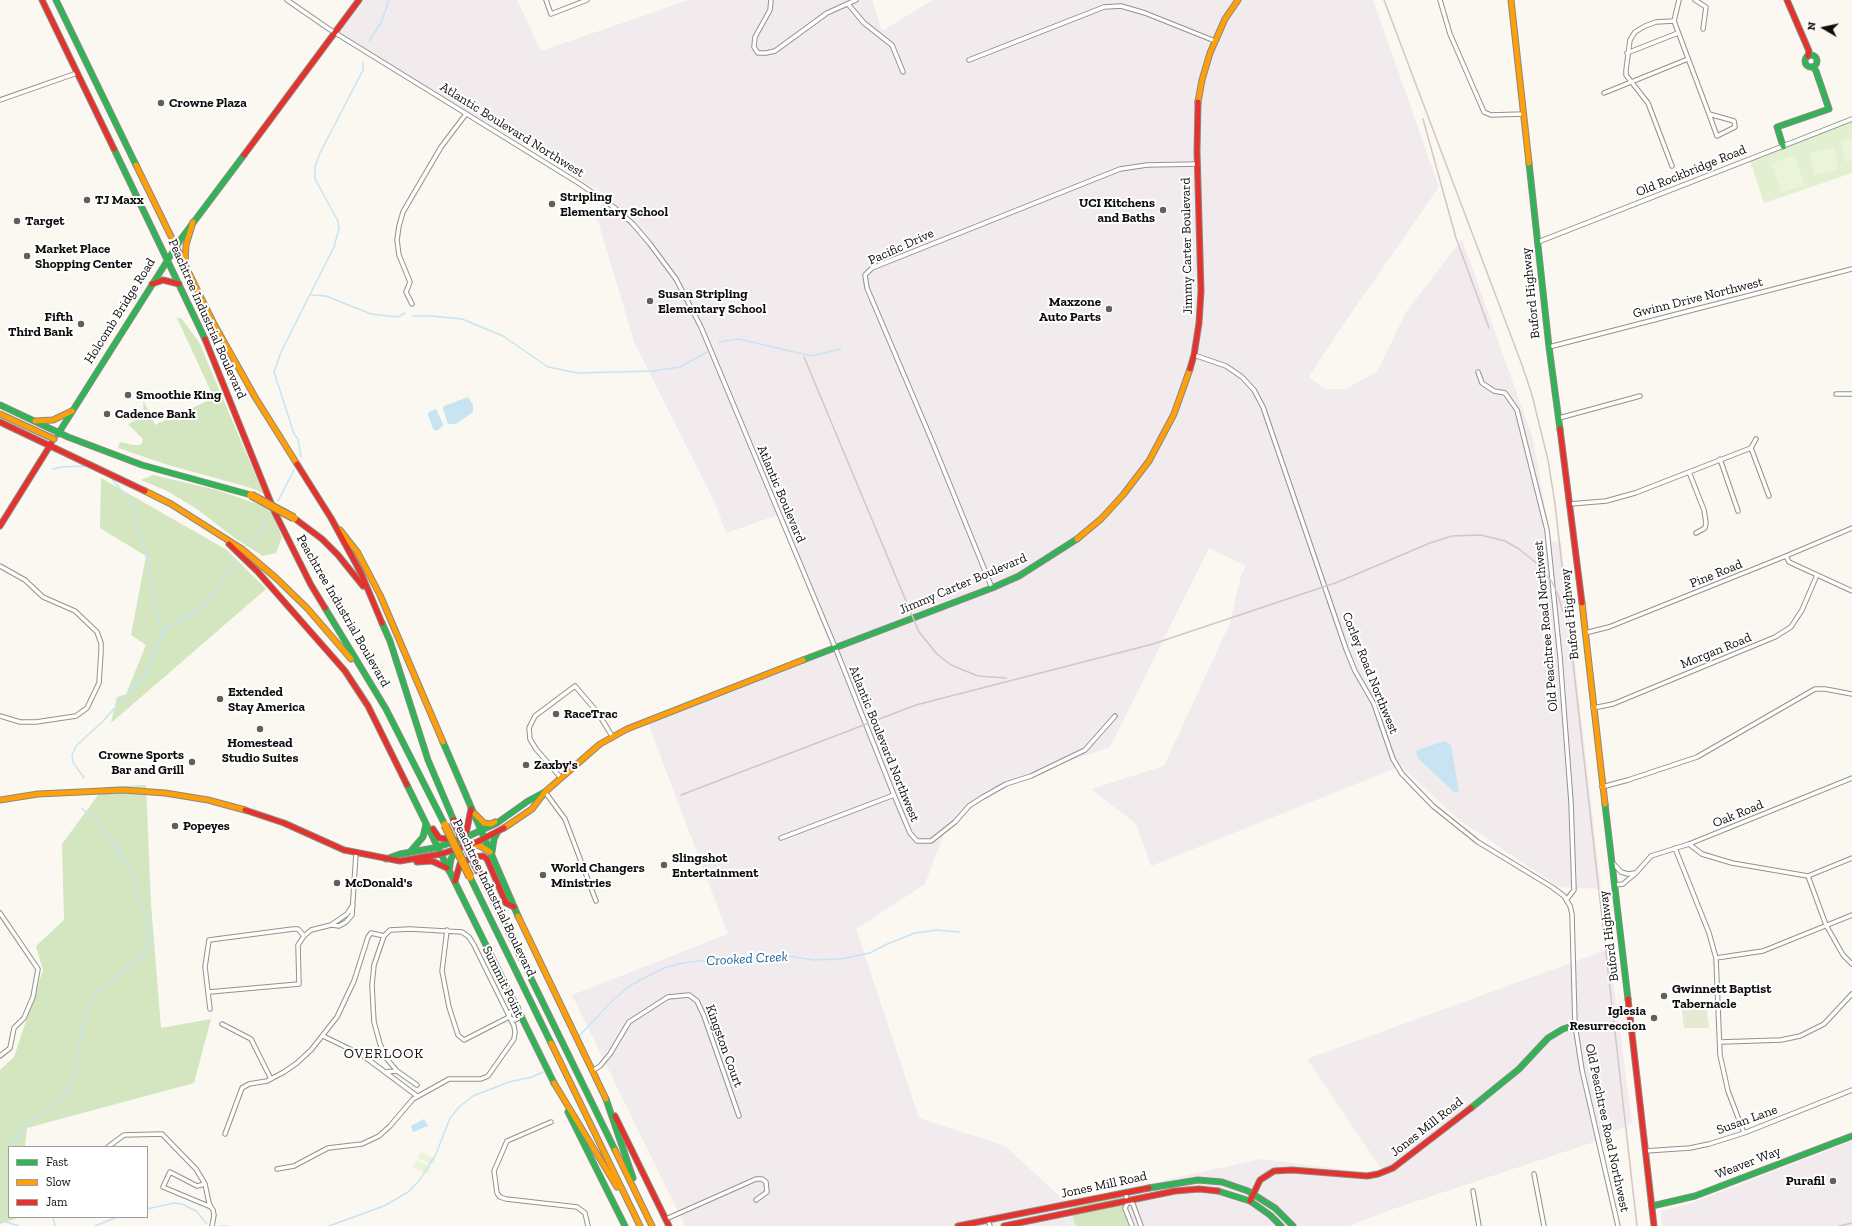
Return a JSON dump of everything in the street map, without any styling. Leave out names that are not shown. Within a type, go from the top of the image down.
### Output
[{"type":"main road","name":"Peachtree Industrial Boulevard","points":[[42,0],[208,345],[275,513],[311,585],[386,709],[445,825],[640,1226]]},
{"type":"main road","name":"Peachtree Industrial Boulevard","points":[[56,0],[214,324],[255,397],[331,518]]},
{"type":"main road","name":"Holcomb Bridge Road","points":[[0,526],[167,259],[359,0]]},
{"type":"main road","name":"Jimmy Carter Boulevard","points":[[0,800],[93,790],[137,790],[176,794],[208,800],[254,812],[284,823],[344,850],[403,861],[438,852],[462,842],[487,836],[532,809],[545,792],[600,744],[627,729],[835,647],[992,588],[1045,562],[1101,519],[1123,495],[1149,461],[1174,414],[1186,385],[1194,355],[1202,292],[1198,164],[1198,105],[1202,80],[1215,41],[1225,19],[1238,0]]},
{"type":"main road","name":"Buford Highway","points":[[1511,0],[1549,347],[1570,504],[1654,1226]]},
{"type":"main road","points":[[1783,146],[1777,127],[1829,109],[1816,72],[1812,67],[1816,64],[1816,60],[1813,56],[1808,56],[1809,51],[1787,0]]},
{"type":"main road","points":[[186,267],[186,245],[193,222]]},
{"type":"main road","points":[[152,284],[163,280],[179,284]]},
{"type":"main road","points":[[0,405],[33,421],[56,436]]},
{"type":"main road","points":[[33,421],[53,420],[72,411]]},
{"type":"main road","points":[[0,414],[56,436],[136,463],[226,487],[251,496],[294,518],[322,539],[338,555],[368,593]]},
{"type":"main road","points":[[0,422],[171,504],[248,554],[281,583],[325,627],[367,678]]},
{"type":"main road","points":[[331,518],[361,573],[368,593]]},
{"type":"main road","points":[[331,518],[358,553],[380,595],[471,807],[478,818],[484,823],[491,824],[528,801]]},
{"type":"main road","points":[[221,537],[263,578],[330,651],[345,671],[374,717],[401,769],[406,772],[435,834],[443,839],[480,846],[491,854],[494,839],[487,836]]},
{"type":"main road","name":"Peachtree Industrial Boulevard","points":[[368,593],[390,641],[428,760],[454,821],[652,1226]]},
{"type":"main road","name":"Peachtree Industrial Boulevard","points":[[401,769],[438,852],[455,881],[625,1226]]},
{"type":"main road","name":"Jimmy Carter Boulevard","points":[[487,836],[502,820],[528,801],[545,792]]},
{"type":"main road","name":"Peachtree Industrial Boulevard","points":[[471,807],[487,836],[491,854],[514,907],[592,1071],[669,1226]]},
{"type":"main road","points":[[386,859],[392,863],[401,864],[432,861],[448,870],[450,862],[468,830],[471,807]]},
{"type":"main road","points":[[409,852],[423,837],[425,822]]},
{"type":"main road","points":[[438,852],[447,846],[462,842]]},
{"type":"main road","name":"Jimmy Carter Boulevard","points":[[386,859],[391,856],[409,852],[438,852]]},
{"type":"main road","points":[[455,881],[460,864],[473,857],[483,856],[487,859],[506,903],[514,907]]},
{"type":"main road","name":"Jones Mill Road","points":[[1250,1201],[1256,1186],[1263,1177],[1278,1170],[1361,1176],[1378,1174],[1393,1168],[1504,1082],[1548,1038],[1563,1029],[1575,1025]]},
{"type":"main road","points":[[554,1083],[640,1226]]},
{"type":"main road","points":[[606,1099],[642,1205]]},
{"type":"main road","name":"Weaver Way","points":[[1652,1206],[1695,1196],[1852,1136]]},
{"type":"main road","name":"Jones Mill Road","points":[[958,1226],[989,1223],[1125,1193],[1176,1183],[1202,1180],[1231,1184],[1253,1193],[1275,1208],[1293,1226]]},
{"type":"main road","name":"Jones Mill Road","points":[[1004,1226],[1183,1190],[1200,1189],[1220,1191],[1250,1201],[1265,1211],[1281,1226]]},
{"type":"street","name":"Atlantic Boulevard Northwest","points":[[287,0],[335,32],[580,184],[615,208],[633,224],[676,279],[701,327],[709,348]]},
{"type":"street","points":[[546,0],[551,14],[587,0]]},
{"type":"street","points":[[771,0],[770,10],[755,36],[754,47],[758,52],[766,53],[775,51],[827,13],[856,0]]},
{"type":"street","points":[[1440,0],[1450,34],[1484,112],[1491,115],[1524,114]]},
{"type":"street","points":[[1679,0],[1674,21],[1678,33],[1709,114],[1718,136],[1735,127],[1734,121],[1709,114]]},
{"type":"street","points":[[1695,0],[1706,8],[1703,29]]},
{"type":"street","points":[[848,4],[864,23],[892,45],[903,72]]},
{"type":"street","points":[[969,60],[1104,7],[1121,6],[1145,13],[1215,41]]},
{"type":"street","points":[[1672,166],[1648,103],[1626,76],[1627,53],[1630,40],[1635,32],[1644,26],[1656,22],[1674,21]]},
{"type":"street","points":[[1627,53],[1678,33]]},
{"type":"street","points":[[1604,93],[1688,59]]},
{"type":"street","points":[[0,100],[77,73]]},
{"type":"street","points":[[412,304],[406,292],[410,282],[399,255],[397,240],[399,226],[403,212],[442,147],[466,114]]},
{"type":"street","name":"Old Rockbridge Road","points":[[1538,242],[1852,119]]},
{"type":"street","name":"Pacific Drive","points":[[992,588],[867,288],[865,275],[872,268],[1120,169],[1147,164],[1198,164]]},
{"type":"street","name":"Gwinn Drive Northwest","points":[[1549,347],[1852,269]]},
{"type":"street","name":"Atlantic Boulevard","points":[[709,348],[835,647]]},
{"type":"street","name":"Corley Road Northwest","points":[[1194,355],[1222,364],[1242,377],[1254,390],[1263,406],[1346,648],[1356,671],[1374,704],[1393,759],[1402,774],[1434,806],[1478,842],[1552,887],[1567,899]]},
{"type":"street","name":"Old Peachtree Road Northwest","points":[[1478,372],[1482,383],[1494,391],[1504,393],[1517,410],[1547,530],[1560,657],[1570,802],[1574,890],[1567,899],[1572,914],[1575,1025],[1582,1070],[1618,1226]]},
{"type":"street","points":[[1836,394],[1852,394]]},
{"type":"street","points":[[1559,418],[1640,396]]},
{"type":"street","points":[[1570,504],[1606,501],[1635,493],[1751,448],[1756,439]]},
{"type":"street","points":[[1751,448],[1769,496]]},
{"type":"street","points":[[1720,459],[1738,511]]},
{"type":"street","points":[[1689,472],[1704,510],[1706,522],[1705,528],[1696,533]]},
{"type":"street","name":"Pine Road","points":[[1585,633],[1609,627],[1852,528]]},
{"type":"street","points":[[1786,556],[1789,562],[1852,592]]},
{"type":"street","points":[[0,566],[25,580],[43,597],[75,611],[97,632],[101,643],[101,652],[100,684],[87,708],[76,716],[36,722],[20,722],[0,716]]},
{"type":"street","name":"Morgan Road","points":[[1593,708],[1613,704],[1775,637],[1791,627],[1802,610],[1816,576]]},
{"type":"street","name":"Atlantic Boulevard Northwest","points":[[835,647],[910,833],[917,841],[931,842],[955,822],[970,806],[1006,784],[1031,776],[1085,750],[1115,716]]},
{"type":"street","points":[[561,778],[536,749],[530,739],[529,728],[535,716],[575,686],[598,713],[612,736]]},
{"type":"street","points":[[1602,787],[1697,757],[1814,689],[1825,689],[1852,694]]},
{"type":"street","name":"Oak Road","points":[[1615,885],[1623,884],[1636,873],[1651,856],[1688,844],[1852,778]]},
{"type":"street","points":[[545,792],[565,819],[596,901]]},
{"type":"street","points":[[781,838],[894,795]]},
{"type":"street","points":[[1688,844],[1702,854],[1732,862],[1808,876],[1852,858]]},
{"type":"street","points":[[1676,848],[1709,933],[1716,958],[1721,1042],[1720,1055],[1728,1091],[1744,1133]]},
{"type":"street","points":[[209,992],[299,984],[298,945],[304,936],[311,930],[331,925],[339,926],[346,922],[352,915],[356,853]]},
{"type":"street","points":[[1612,862],[1621,872],[1628,874],[1636,873]]},
{"type":"street","points":[[1808,876],[1826,925],[1843,955],[1852,964]]},
{"type":"street","points":[[0,913],[38,969],[33,997],[24,1018],[14,1028],[10,1048],[0,1056]]},
{"type":"street","points":[[1716,958],[1763,951],[1852,915]]},
{"type":"street","points":[[210,1010],[205,967],[209,940],[293,929],[298,929],[304,936]]},
{"type":"street","name":"Summit Point","points":[[323,1036],[337,1017],[354,981],[368,937],[371,933],[384,936],[390,930],[447,930],[462,932],[469,937],[509,1017],[515,1032],[514,1039],[488,1076],[481,1079],[450,1079],[417,1096]]},
{"type":"street","points":[[447,930],[442,971],[449,1008],[458,1034],[464,1040],[509,1017],[510,1012],[518,1007]]},
{"type":"street","points":[[384,936],[374,965],[374,1022],[380,1044],[388,1059],[397,1071],[417,1085]]},
{"type":"street","points":[[1721,1042],[1781,1040],[1800,1036],[1824,1024],[1852,994]]},
{"type":"street","name":"Kingston Court","points":[[592,1071],[600,1066],[610,1054],[629,1022],[668,997],[689,995],[697,1001],[704,1016],[739,1116]]},
{"type":"street","points":[[509,1017],[515,1020],[522,1016]]},
{"type":"street","points":[[222,1024],[251,1039],[271,1079]]},
{"type":"street","points":[[225,1134],[242,1088],[249,1084],[271,1079],[298,1063],[323,1036],[362,1055],[417,1096],[379,1136],[362,1144],[328,1148],[294,1166],[277,1168]]},
{"type":"street","points":[[385,1072],[397,1071]]},
{"type":"street","name":"Susan Lane","points":[[1645,1151],[1690,1148],[1744,1133],[1852,1090]]},
{"type":"street","points":[[551,1122],[507,1141],[494,1171],[497,1193],[500,1197],[506,1199],[577,1207],[585,1213],[588,1226]]},
{"type":"street","points":[[109,1146],[124,1135],[162,1134],[196,1169],[205,1184],[214,1215],[212,1226]]},
{"type":"street","points":[[205,1184],[197,1186],[170,1172],[163,1186],[211,1207]]},
{"type":"street","points":[[1534,1174],[1544,1226]]},
{"type":"street","points":[[666,1219],[756,1179],[762,1179],[766,1182],[767,1192],[756,1200]]},
{"type":"street","points":[[1473,1191],[1479,1226]]},
{"type":"street","points":[[1125,1193],[1128,1201],[1132,1204],[1141,1226]]},
{"type":"street","points":[[1128,1201],[1125,1208],[1132,1226]]},
{"type":"shaded area","points":[[357,0],[517,0],[541,51],[689,0],[872,0],[882,31],[933,0],[1373,0],[1439,187],[1336,335],[1309,377],[1325,389],[1345,389],[1377,372],[1406,312],[1462,239],[1533,439],[1551,541],[1561,542],[1601,889],[1559,887],[1458,819],[1401,766],[1151,866],[1136,824],[1091,789],[1164,766],[1230,623],[1241,575],[1246,566],[1209,548],[1110,747],[987,790],[945,831],[925,884],[856,929],[919,1118],[1005,1146],[1067,1203],[1076,1226],[685,1226],[572,995],[728,934],[646,718],[833,653],[778,515],[726,533],[716,505],[635,344],[596,214],[608,195],[578,179],[551,159],[472,114],[334,30]]},
{"type":"shaded area","points":[[1609,949],[1632,1123],[1591,1143],[1393,1209],[1349,1226],[1132,1226],[1120,1190],[1261,1159],[1355,1171],[1384,1173],[1307,1059]]},
{"type":"shaded area","points":[[1852,1141],[1852,1226],[1662,1226],[1661,1211],[1689,1204]]},
{"type":"green space","points":[[1852,122],[1852,173],[1764,203],[1750,160]]},
{"type":"green space","points":[[1852,138],[1852,161],[1845,162],[1841,140]]},
{"type":"green space","points":[[1834,148],[1838,170],[1814,175],[1810,153]]},
{"type":"green space","points":[[1794,155],[1805,185],[1782,193],[1771,164]]},
{"type":"green space","points":[[177,318],[181,318],[199,342],[263,493],[248,487],[168,465],[118,448],[120,442],[141,445],[143,439],[128,424],[144,416],[143,400],[155,425],[214,398]]},
{"type":"green space","points":[[153,475],[217,490],[269,508],[282,537],[276,553],[263,556],[236,539],[197,509],[167,491],[141,480]]},
{"type":"green space","points":[[101,478],[227,550],[266,589],[111,723],[117,697],[126,694],[146,645],[131,635],[146,556],[100,528]]},
{"type":"green space","points":[[146,785],[151,904],[161,1028],[211,1019],[194,1083],[27,1128],[25,1146],[8,1146],[8,1218],[18,1218],[0,1224],[0,1070],[14,1057],[43,970],[36,946],[64,920],[62,844],[104,787]]},
{"type":"green space","points":[[1706,1003],[1709,1028],[1684,1028],[1681,1004]]},
{"type":"green space","points":[[421,1152],[436,1159],[432,1165],[418,1158]]},
{"type":"green space","points":[[417,1160],[431,1167],[428,1174],[413,1167]]},
{"type":"green space","points":[[1120,1190],[1132,1226],[1076,1226],[1067,1203]]},
{"type":"water","points":[[468,397],[473,405],[473,412],[456,424],[448,424],[443,409],[444,406]]},
{"type":"water","points":[[436,409],[443,424],[442,427],[436,431],[433,429],[428,415],[429,412]]},
{"type":"water","points":[[1444,741],[1451,745],[1459,792],[1455,793],[1418,758],[1416,752]]},
{"type":"water","points":[[424,1119],[428,1126],[413,1132],[411,1126]]},
{"type":"waterway","points":[[369,41],[381,23],[389,0]]},
{"type":"waterway","points":[[301,457],[298,439],[294,434],[274,372],[281,352],[334,247],[339,228],[338,221],[315,179],[315,167],[320,153],[363,70],[363,63]]},
{"type":"waterway","points":[[311,295],[326,296],[371,314],[398,317],[405,313]]},
{"type":"waterway","points":[[413,316],[462,319],[503,336],[548,367],[578,373],[652,371],[680,367],[707,352]]},
{"type":"waterway","points":[[719,342],[739,339],[811,356],[841,349]]},
{"type":"waterway","points":[[53,469],[86,466]]},
{"type":"waterway","points":[[278,501],[294,470]]},
{"type":"waterway","points":[[111,478],[130,500],[134,510],[149,566],[154,604],[162,634]]},
{"type":"waterway","points":[[252,543],[261,533],[267,519]]},
{"type":"waterway","points":[[84,778],[73,762],[72,756],[76,746],[102,722],[143,677],[149,667],[156,646],[168,626],[176,623],[204,605],[216,591],[232,567],[237,563]]},
{"type":"waterway","points":[[12,1146],[29,1122],[67,1093],[74,1076],[85,1016],[92,997],[147,951],[149,942],[149,923],[142,909],[134,877],[117,849],[93,815],[82,808]]},
{"type":"waterway","name":"Crooked Creek","points":[[580,1035],[613,1000],[631,985],[664,968],[683,963],[710,960],[788,956],[814,960],[841,959],[870,953],[885,945],[915,933],[937,930],[959,932]]},
{"type":"waterway","name":"Crooked Creek","points":[[329,1226],[384,1206],[408,1192],[419,1181],[436,1154],[450,1118],[459,1107],[473,1096],[509,1082],[532,1077],[543,1072]]},
{"type":"waterway","name":"Crooked Creek","points":[[148,1209],[174,1203],[182,1204],[196,1211],[207,1224]]},
{"type":"waterway","points":[[53,1218],[55,1226]]},
{"type":"waterway","name":"Crooked Creek","points":[[95,1226],[115,1218]]},
{"type":"waterway","name":"Crooked Creek","points":[[0,1220],[19,1226]]},
{"type":"waterway","name":"Crooked Creek","points":[[220,1226],[227,1226]]},
{"type":"railway","points":[[1384,0],[1522,365],[1532,395],[1548,460],[1555,504],[1637,1226]]},
{"type":"railway","points":[[1423,119],[1456,238],[1489,328]]},
{"type":"railway","points":[[804,357],[919,632],[937,654],[951,665],[978,676],[1006,678]]},
{"type":"railway","points":[[681,795],[916,705],[1153,644],[1338,582],[1430,543],[1452,536],[1481,535],[1505,541],[1519,549],[1539,565],[1552,582],[1563,612]]},
{"type":"railway","points":[[1839,1226],[1852,1223]]},
{"type":"traffic: fast","points":[[56,0],[136,165]]},
{"type":"traffic: fast","points":[[1809,55],[1813,55],[1817,61],[1813,67],[1809,67],[1805,63],[1805,59],[1809,55]]},
{"type":"traffic: fast","points":[[1783,146],[1777,127],[1829,109],[1816,71],[1813,67]]},
{"type":"traffic: fast","points":[[114,149],[205,339]]},
{"type":"traffic: fast","points":[[58,434],[181,239],[244,155]]},
{"type":"traffic: fast","points":[[1529,163],[1549,347],[1560,429]]},
{"type":"traffic: fast","points":[[0,405],[68,437],[142,465],[251,495]]},
{"type":"traffic: fast","points":[[803,660],[992,588],[1019,576],[1077,539]]},
{"type":"traffic: fast","points":[[325,608],[386,709],[445,825]]},
{"type":"traffic: fast","points":[[382,623],[390,641],[428,760],[454,821]]},
{"type":"traffic: fast","points":[[443,742],[518,916]]},
{"type":"traffic: fast","points":[[407,785],[554,1083]]},
{"type":"traffic: fast","points":[[386,859],[400,854],[434,848],[460,840],[497,823],[528,801],[543,793]]},
{"type":"traffic: fast","points":[[1605,804],[1628,999]]},
{"type":"traffic: fast","points":[[410,852],[423,837],[426,824]]},
{"type":"traffic: fast","points":[[492,852],[494,839],[497,833]]},
{"type":"traffic: fast","points":[[449,871],[451,859],[456,849]]},
{"type":"traffic: fast","points":[[479,872],[615,1150]]},
{"type":"traffic: fast","points":[[470,877],[551,1043]]},
{"type":"traffic: fast","points":[[1471,1108],[1519,1069],[1548,1038],[1563,1029],[1575,1025]]},
{"type":"traffic: fast","points":[[606,1099],[633,1178]]},
{"type":"traffic: fast","points":[[568,1112],[625,1226]]},
{"type":"traffic: fast","points":[[1652,1206],[1695,1196],[1852,1136]]},
{"type":"traffic: fast","points":[[1149,1188],[1198,1180],[1222,1182],[1248,1191],[1275,1208],[1293,1226]]},
{"type":"traffic: fast","points":[[1218,1191],[1250,1201],[1270,1215],[1281,1226]]},
{"type":"traffic: slow","points":[[1198,102],[1202,80],[1210,53],[1225,19],[1238,0]]},
{"type":"traffic: slow","points":[[1511,0],[1529,163]]},
{"type":"traffic: slow","points":[[136,165],[214,324],[255,397],[297,464]]},
{"type":"traffic: slow","points":[[185,263],[186,245],[193,222]]},
{"type":"traffic: slow","points":[[1077,539],[1101,519],[1123,495],[1149,461],[1174,414],[1190,369]]},
{"type":"traffic: slow","points":[[35,421],[53,420],[72,411]]},
{"type":"traffic: slow","points":[[0,414],[54,439]]},
{"type":"traffic: slow","points":[[145,491],[171,504],[242,549],[276,578],[307,608],[351,659]]},
{"type":"traffic: slow","points":[[251,495],[294,518]]},
{"type":"traffic: slow","points":[[340,530],[358,553],[380,595],[443,742]]},
{"type":"traffic: slow","points":[[1582,603],[1605,804]]},
{"type":"traffic: slow","points":[[504,828],[532,809],[545,792],[600,744],[627,729],[803,660]]},
{"type":"traffic: slow","points":[[0,800],[38,794],[123,790],[165,793],[208,800],[245,810]]},
{"type":"traffic: slow","points":[[475,814],[484,823],[491,824],[495,822]]},
{"type":"traffic: slow","points":[[445,825],[470,877]]},
{"type":"traffic: slow","points":[[472,845],[480,846],[490,852]]},
{"type":"traffic: slow","points":[[518,916],[606,1099]]},
{"type":"traffic: slow","points":[[551,1043],[640,1226]]},
{"type":"traffic: slow","points":[[554,1083],[617,1187]]},
{"type":"traffic: slow","points":[[615,1150],[652,1226]]},
{"type":"traffic: jam","points":[[42,0],[114,149]]},
{"type":"traffic: jam","points":[[244,155],[359,0]]},
{"type":"traffic: jam","points":[[1787,0],[1809,51],[1808,56]]},
{"type":"traffic: jam","points":[[1190,369],[1194,355],[1199,323],[1201,291],[1197,151],[1198,102]]},
{"type":"traffic: jam","points":[[152,284],[163,280],[179,284]]},
{"type":"traffic: jam","points":[[205,339],[275,513],[311,585],[325,608]]},
{"type":"traffic: jam","points":[[0,422],[145,491]]},
{"type":"traffic: jam","points":[[1560,429],[1582,603]]},
{"type":"traffic: jam","points":[[0,526],[51,444]]},
{"type":"traffic: jam","points":[[297,464],[331,518],[361,573],[382,623]]},
{"type":"traffic: jam","points":[[294,518],[322,539],[338,555],[363,586]]},
{"type":"traffic: jam","points":[[229,544],[258,572],[345,671],[368,706],[407,785]]},
{"type":"traffic: jam","points":[[461,838],[466,834],[471,809]]},
{"type":"traffic: jam","points":[[245,810],[284,823],[344,850],[400,861],[441,854],[477,842],[504,828]]},
{"type":"traffic: jam","points":[[454,821],[479,872]]},
{"type":"traffic: jam","points":[[433,829],[439,838],[455,840]]},
{"type":"traffic: jam","points":[[455,881],[460,864],[473,857],[483,856],[487,859],[506,903],[514,907]]},
{"type":"traffic: jam","points":[[417,862],[432,861],[447,868]]},
{"type":"traffic: jam","points":[[1628,999],[1654,1226]]},
{"type":"traffic: jam","points":[[1250,1201],[1260,1180],[1274,1171],[1292,1170],[1367,1176],[1378,1174],[1393,1168],[1471,1108]]},
{"type":"traffic: jam","points":[[615,1116],[669,1226]]},
{"type":"traffic: jam","points":[[958,1226],[1149,1188]]},
{"type":"traffic: jam","points":[[1004,1226],[1175,1191],[1199,1189],[1218,1191]]},
{"type":"place","name":"Crowne Plaza","points":[[161,103]]},
{"type":"place","name":"TJ Maxx","points":[[87,200]]},
{"type":"place","name":"Stripling Elementary School","points":[[552,204]]},
{"type":"place","name":"UCI Kitchens and Baths","points":[[1163,210]]},
{"type":"place","name":"Target","points":[[17,221]]},
{"type":"place","name":"Market Place Shopping Center","points":[[27,256]]},
{"type":"place","name":"Susan Stripling Elementary School","points":[[650,301]]},
{"type":"place","name":"Maxzone Auto Parts","points":[[1109,309]]},
{"type":"place","name":"Fifth Third Bank","points":[[81,324]]},
{"type":"place","name":"Smoothie King","points":[[128,395]]},
{"type":"place","name":"Cadence Bank","points":[[107,414]]},
{"type":"place","name":"Extended Stay America","points":[[220,699]]},
{"type":"place","name":"RaceTrac","points":[[556,714]]},
{"type":"place","name":"Homestead Studio Suites","points":[[260,729]]},
{"type":"place","name":"Crowne Sports Bar and Grill","points":[[192,762]]},
{"type":"place","name":"Zaxby's","points":[[526,765]]},
{"type":"place","name":"Popeyes","points":[[175,826]]},
{"type":"place","name":"Slingshot Entertainment","points":[[664,865]]},
{"type":"place","name":"World Changers Ministries","points":[[543,875]]},
{"type":"place","name":"McDonald's","points":[[337,883]]},
{"type":"place","name":"Gwinnett Baptist Tabernacle","points":[[1664,996]]},
{"type":"place","name":"Iglesia Resurreccion","points":[[1654,1018]]},
{"type":"place","name":"Purafil","points":[[1833,1181]]},
{"type":"district","name":"OVERLOOK","points":[[384,1054]]}]
